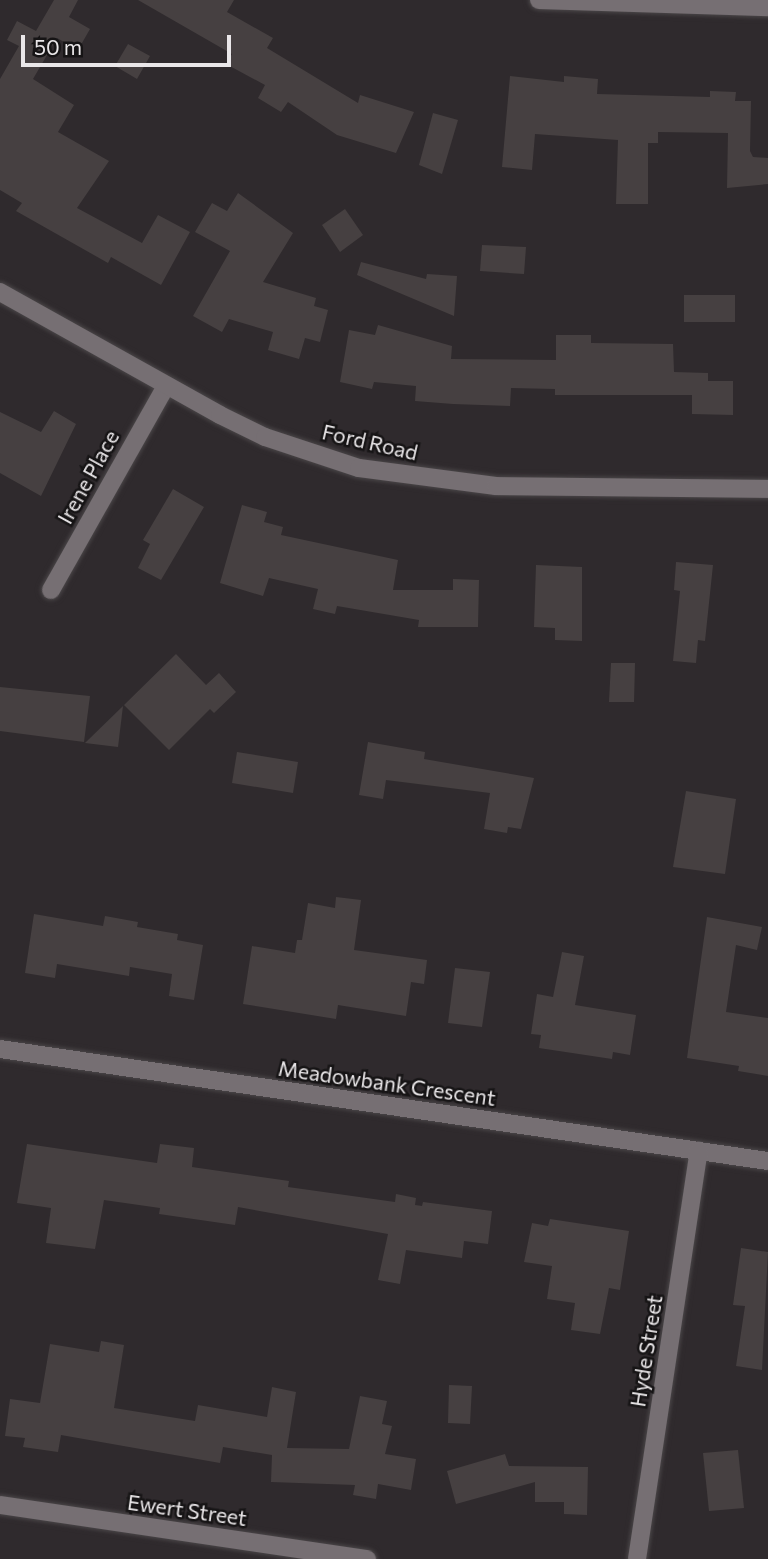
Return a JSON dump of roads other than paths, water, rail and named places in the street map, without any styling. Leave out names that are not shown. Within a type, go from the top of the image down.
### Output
[{"type":"street","points":[[539,0],[768,6]]},
{"type":"street","name":"Ford Road","points":[[0,292],[166,386],[265,437],[386,472],[496,486],[768,489]]},
{"type":"street","name":"Irene Place","points":[[51,590],[166,386]]},
{"type":"street","name":"Meadowbank Crescent","points":[[0,1049],[768,1161]]},
{"type":"street","name":"Hyde Street","points":[[637,1559],[699,1151]]},
{"type":"street","name":"Ewert Street","points":[[0,1505],[367,1559]]}]
